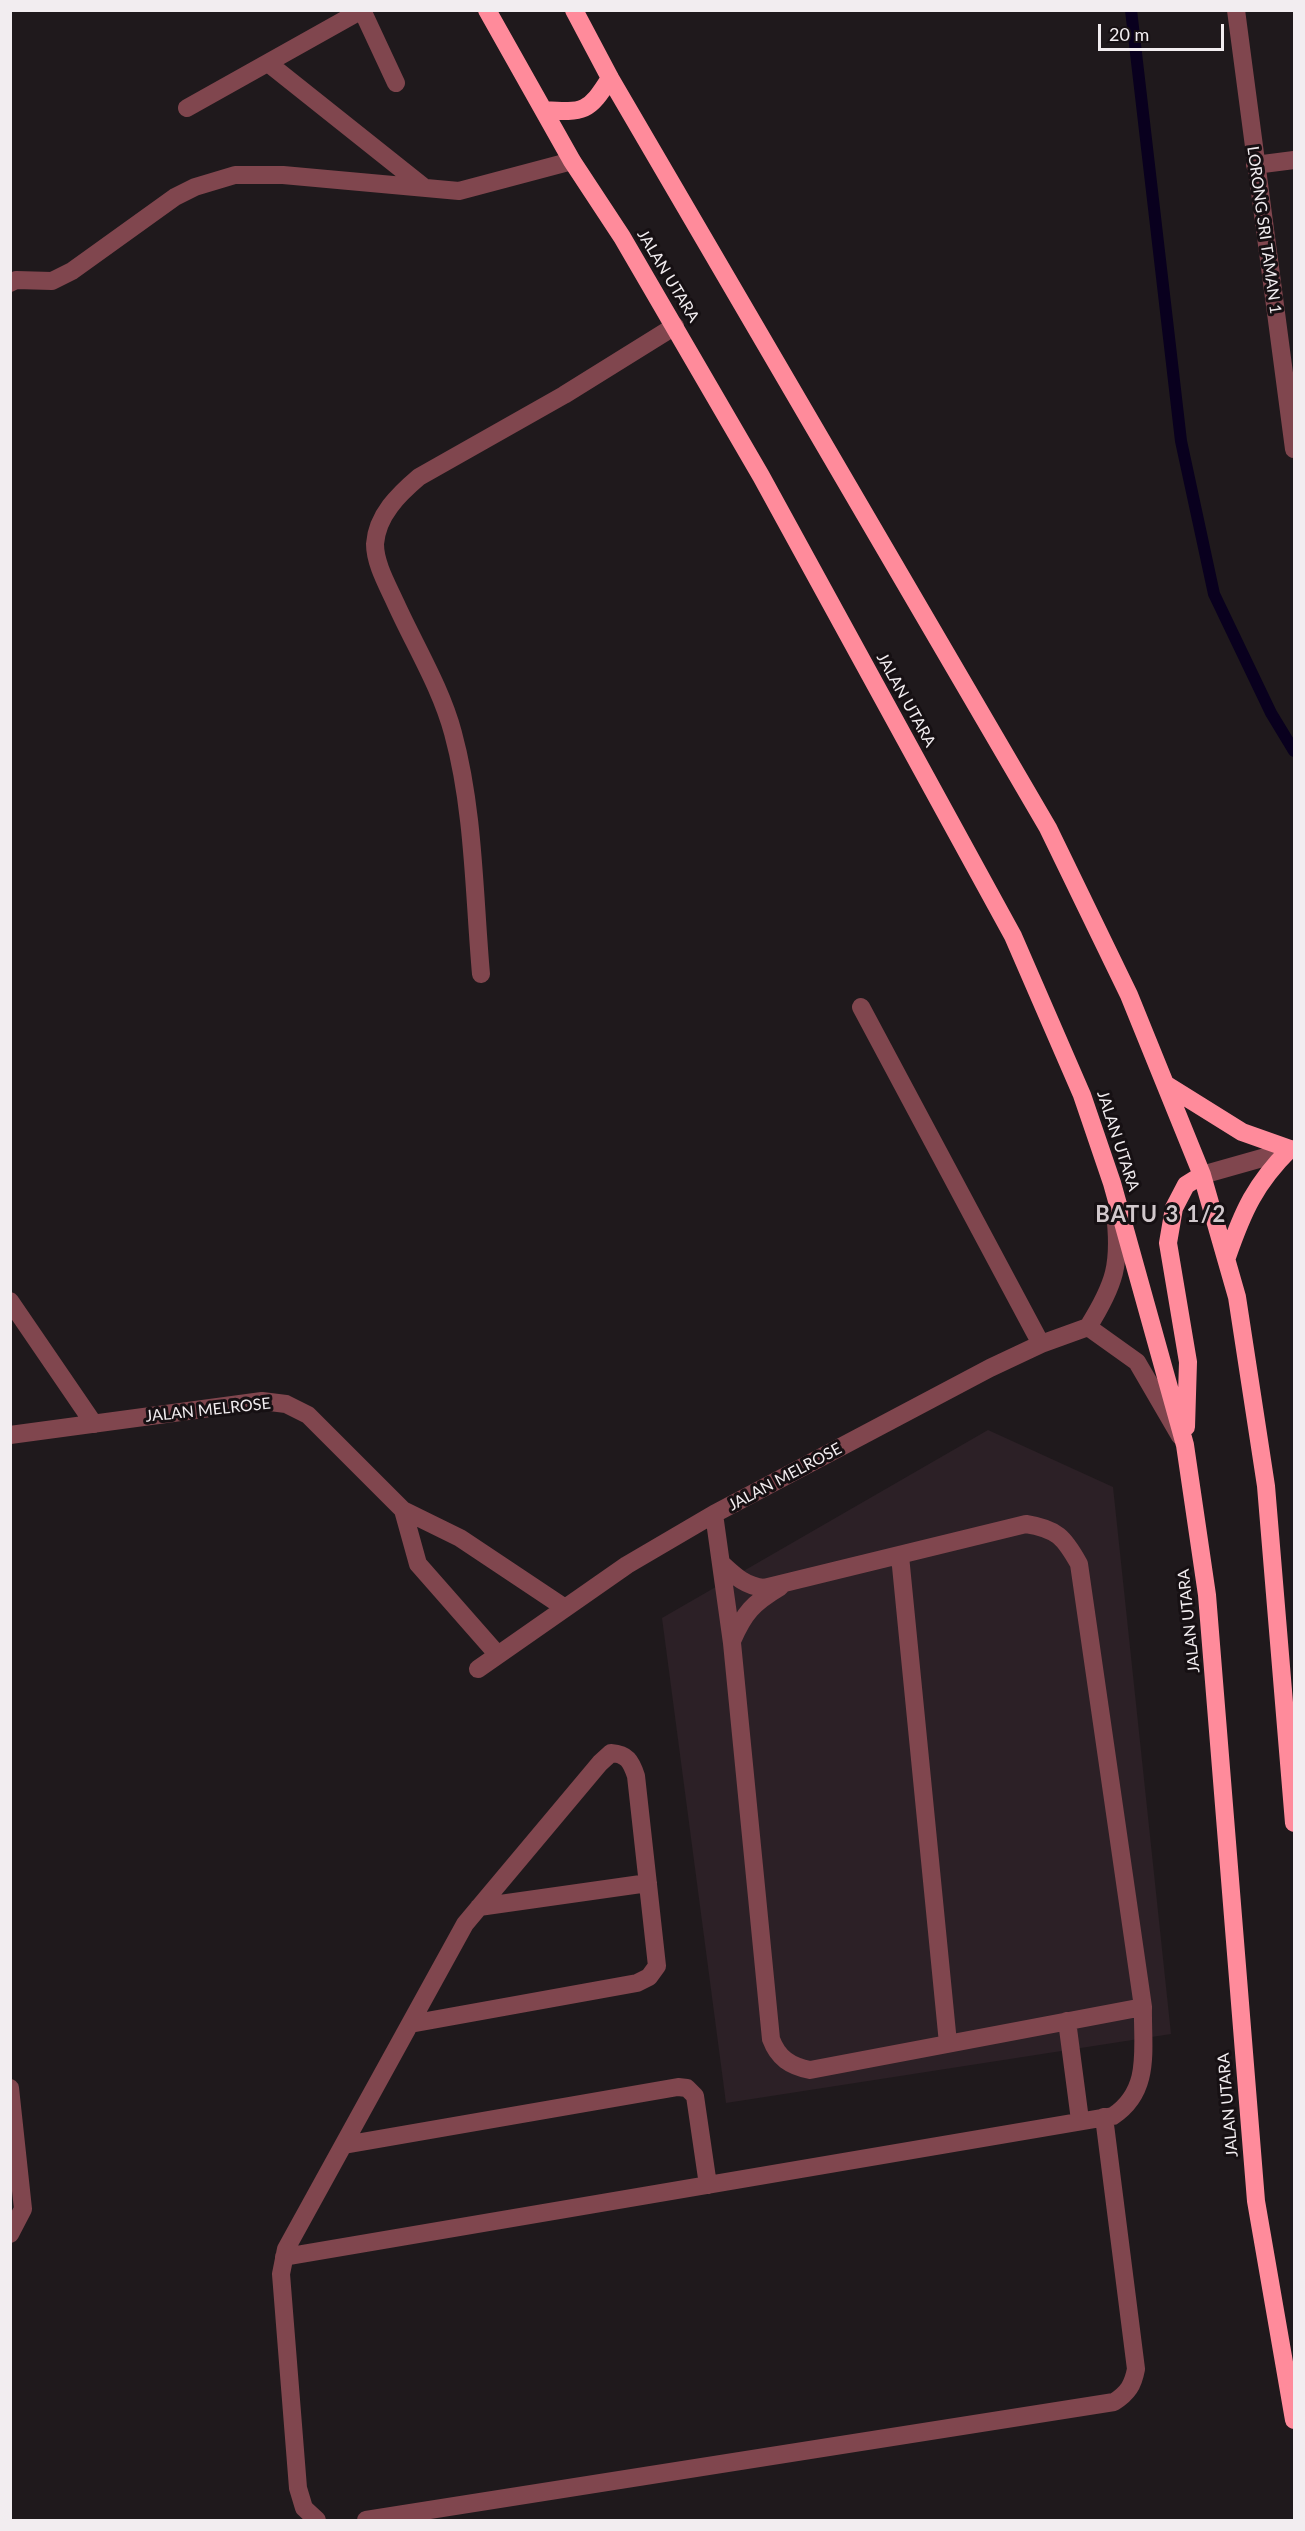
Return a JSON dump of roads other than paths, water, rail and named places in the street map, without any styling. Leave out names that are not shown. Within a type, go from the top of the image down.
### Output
[{"type":"highway","name":"JALAN UTARA","points":[[488,10],[572,161],[675,326],[761,476],[1013,936],[1082,1095],[1112,1183],[1185,1445],[1208,1595],[1256,2201],[1294,2420]]},
{"type":"highway","points":[[574,10],[610,78],[1048,828],[1129,995],[1202,1175],[1237,1297],[1266,1486],[1294,1823]]},
{"type":"highway","points":[[544,110],[573,112],[586,110],[596,102],[610,78]]},
{"type":"highway","points":[[1165,1084],[1242,1131],[1292,1149],[1267,1172],[1244,1210],[1227,1257]]},
{"type":"highway","points":[[1185,1445],[1188,1362],[1168,1243],[1174,1208],[1186,1185],[1202,1175]]},
{"type":"street","points":[[187,108],[362,10],[396,83]]},
{"type":"street","name":"LORONG SRI TAMAN 1","points":[[1236,10],[1294,449]]},
{"type":"street","points":[[268,63],[425,188]]},
{"type":"street","points":[[1255,165],[1294,160]]},
{"type":"street","points":[[10,283],[16,280],[52,281],[79,266],[175,197],[195,187],[235,175],[282,175],[459,191],[572,161]]},
{"type":"street","points":[[481,974],[467,815],[453,732],[439,693],[380,568],[375,544],[380,526],[388,509],[399,494],[419,477],[564,395],[675,326]]},
{"type":"street","points":[[861,1007],[1041,1344]]},
{"type":"street","points":[[1202,1175],[1292,1149]]},
{"type":"street","points":[[1112,1183],[1119,1248],[1114,1277],[1103,1303],[1088,1327],[1137,1362],[1185,1445]]},
{"type":"street","points":[[10,1301],[94,1424]]},
{"type":"street","name":"JALAN MELROSE","points":[[478,1669],[627,1565],[714,1514],[1041,1344],[1088,1327]]},
{"type":"street","name":"JALAN MELROSE","points":[[10,1435],[262,1401],[286,1404],[308,1415],[403,1510],[418,1564],[498,1655]]},
{"type":"street","points":[[403,1510],[460,1538],[566,1608]]},
{"type":"street","points":[[714,1514],[732,1643],[771,2039],[775,2051],[786,2062],[810,2070],[1143,2007]]},
{"type":"street","points":[[284,2257],[1113,2116],[1128,2106],[1137,2091],[1142,2073],[1143,2007],[1079,1564],[1067,1542],[1048,1528],[1026,1524],[784,1586],[764,1588],[751,1587],[737,1579],[721,1563]]},
{"type":"street","points":[[900,1556],[948,2043]]},
{"type":"street","points":[[732,1643],[742,1618],[752,1607],[784,1586]]},
{"type":"street","points":[[317,2520],[304,2508],[298,2488],[281,2274],[286,2249],[465,1924],[600,1762],[611,1753],[622,1754],[632,1763],[636,1776],[657,1966],[649,1977],[637,1983],[410,2024]]},
{"type":"street","points":[[479,1907],[648,1883]]},
{"type":"street","points":[[1067,2021],[1080,2120]]},
{"type":"street","points":[[344,2145],[678,2087],[687,2088],[695,2096],[708,2185]]},
{"type":"street","points":[[10,2088],[23,2209],[10,2234]]},
{"type":"street","points":[[366,2520],[1114,2402],[1127,2394],[1134,2381],[1136,2369],[1104,2117]]},
{"type":"waterway","points":[[1131,10],[1181,441],[1214,594],[1271,713],[1294,751]]},
{"type":"district","name":"BATU 3 1/2","points":[[1161,1215]]}]
